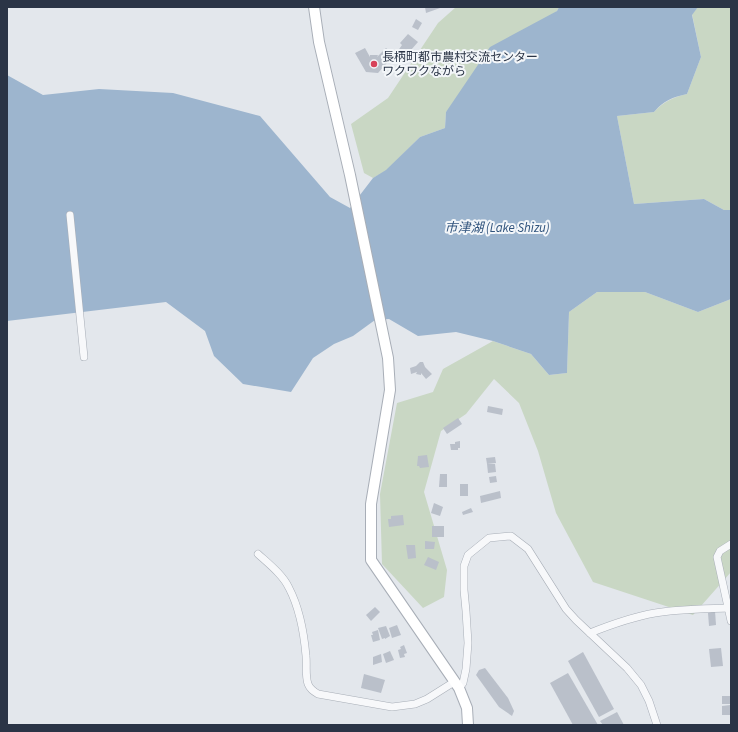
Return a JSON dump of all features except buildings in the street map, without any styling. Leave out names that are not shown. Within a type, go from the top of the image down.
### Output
[{"type":"street","points":[[314,7],[319,42],[350,175],[388,358],[390,390],[371,504],[371,560],[457,685],[467,708],[468,725]]},
{"type":"street","points":[[70,215],[84,357]]},
{"type":"street","points":[[258,554],[268,563],[288,587],[297,608],[303,633],[306,659],[306,678],[308,686],[312,691],[318,694],[392,708],[415,704],[463,683],[466,669],[468,643],[464,590],[464,566],[468,555],[488,538],[511,536],[528,549],[566,609],[627,668],[641,684],[649,700],[657,725]]},
{"type":"street","points":[[731,544],[720,551],[717,557],[731,621]]},
{"type":"street","points":[[590,633],[613,624],[654,613],[688,609],[729,608]]},
{"type":"green space","points":[[456,7],[559,7],[557,11],[446,112],[445,128],[420,137],[386,171],[373,178],[364,173],[351,124],[388,98],[438,23]]},
{"type":"green space","points":[[698,7],[731,7],[731,210],[724,210],[704,199],[634,204],[617,116],[654,112],[669,100],[687,94],[701,57],[692,14]]},
{"type":"green space","points":[[597,292],[645,292],[698,312],[731,299],[731,572],[693,615],[593,582],[556,513],[538,451],[519,403],[494,379],[466,414],[441,431],[424,492],[447,570],[444,597],[423,608],[382,564],[380,494],[397,403],[433,392],[443,369],[493,341],[531,354],[549,375],[567,373],[569,312]]},
{"type":"water","name":"市津湖 (Lake Shizu)","points":[[559,7],[698,7],[692,15],[701,57],[687,94],[669,100],[654,112],[617,116],[634,204],[704,199],[724,210],[731,210],[731,299],[698,312],[645,292],[597,292],[569,312],[567,373],[549,375],[531,354],[493,341],[456,332],[418,336],[389,319],[375,320],[353,336],[334,344],[313,358],[291,392],[243,384],[214,356],[205,331],[166,302],[7,321],[7,75],[43,95],[99,89],[173,93],[260,116],[330,197],[350,208],[373,178],[386,170],[420,137],[445,128],[446,112],[490,47],[557,11]]},
{"type":"place","name":"長柄町都市農村交流センター ワクワクながら","points":[[374,64]]}]
